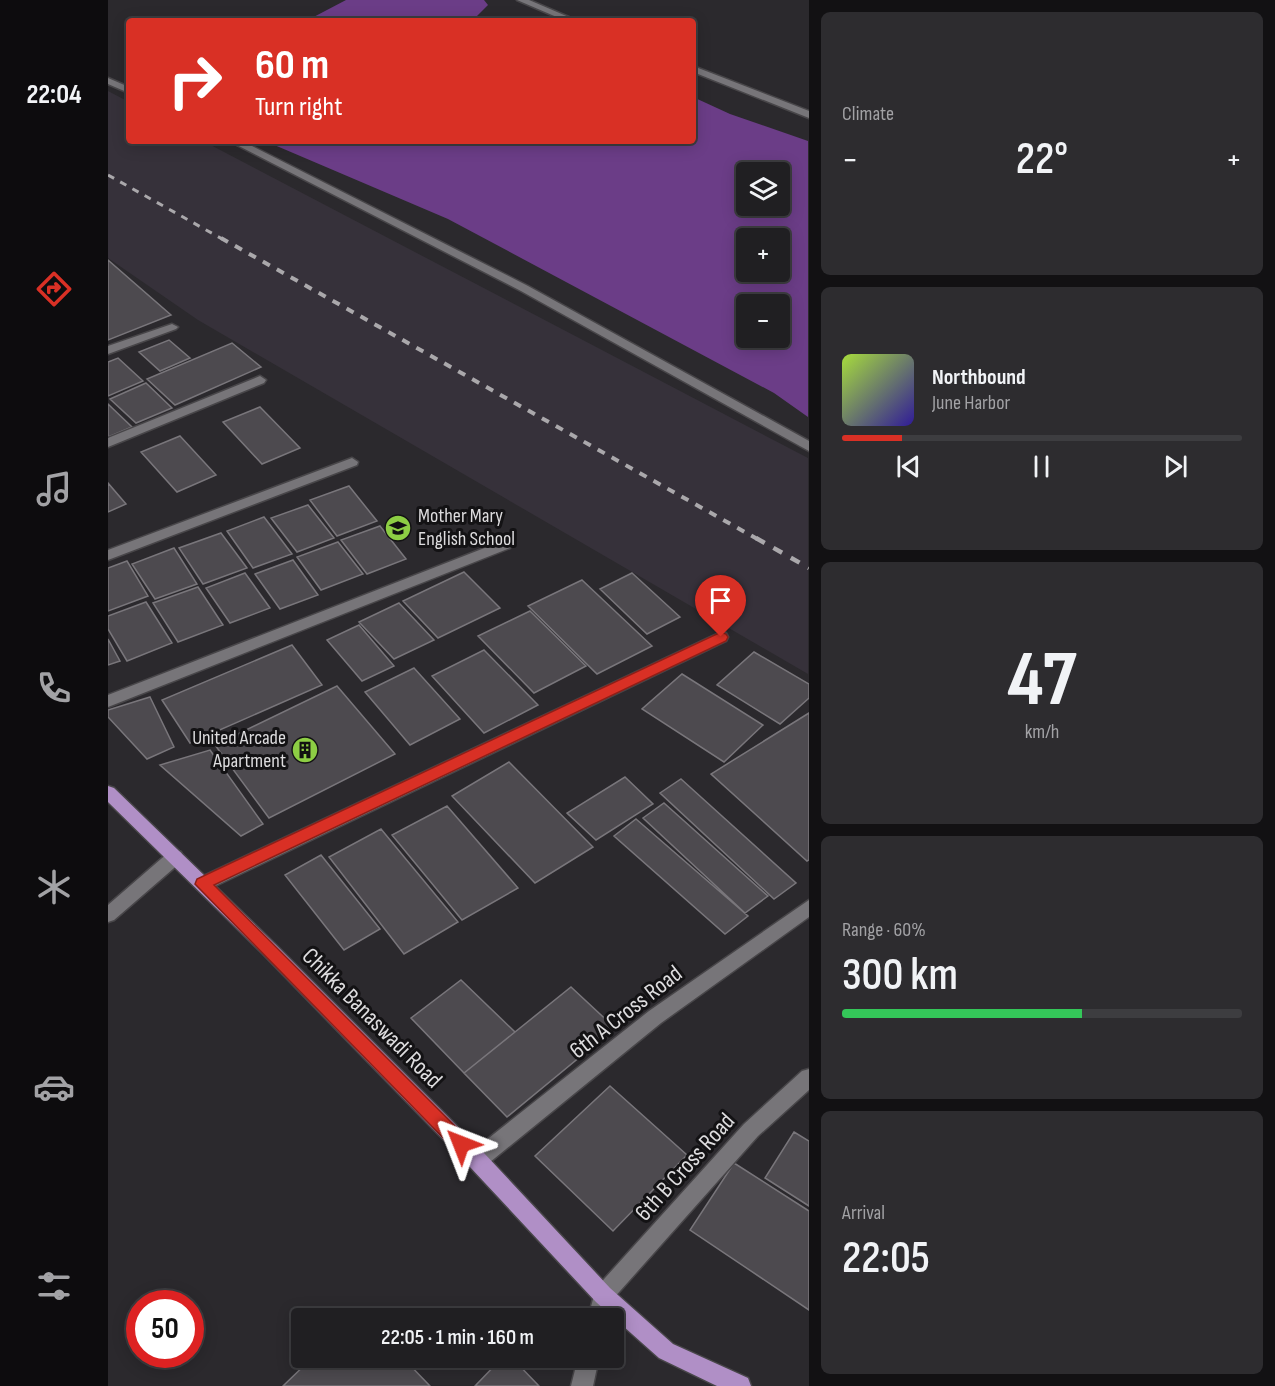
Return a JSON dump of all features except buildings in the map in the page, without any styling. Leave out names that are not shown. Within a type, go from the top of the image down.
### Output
[{"type":"main road","name":"Chikka Banaswadi Road","points":[[108,792],[203,884],[477,1160],[603,1294],[666,1351],[740,1386]]},
{"type":"street","points":[[521,0],[566,18]]},
{"type":"street","points":[[696,70],[808,115]]},
{"type":"street","points":[[108,81],[126,89]]},
{"type":"street","points":[[240,144],[378,210],[678,371],[808,447]]},
{"type":"street","points":[[108,350],[172,327]]},
{"type":"street","points":[[108,443],[260,380]]},
{"type":"street","points":[[108,555],[352,462]]},
{"type":"street","points":[[108,701],[505,545]]},
{"type":"street","points":[[203,884],[721,637]]},
{"type":"street","points":[[108,915],[175,857]]},
{"type":"street","name":"6th A Cross Road","points":[[477,1160],[655,1017],[808,907]]},
{"type":"street","name":"6th B Cross Road","points":[[603,1294],[751,1130],[808,1077]]},
{"type":"street","points":[[600,1308],[603,1294]]},
{"type":"street","points":[[582,1386],[586,1368]]},
{"type":"shaded area","points":[[346,0],[484,0],[488,5],[475,18],[312,18]]},
{"type":"shaded area","points":[[108,91],[126,100],[126,144],[209,144],[808,458],[808,674],[198,320],[108,258]]},
{"type":"shaded area","points":[[696,98],[730,114],[808,141],[808,417],[774,393],[448,219],[272,144],[696,144]]},
{"type":"railway","points":[[108,175],[224,240]]},
{"type":"railway","points":[[221,238],[759,540]]},
{"type":"railway","points":[[756,538],[809,568]]},
{"type":"place","name":"Mother Mary English School","points":[[398,528]]},
{"type":"place","name":"United Arcade Apartment","points":[[305,750]]},
{"type":"route","points":[[461,1144],[203,884],[721,637]]}]
